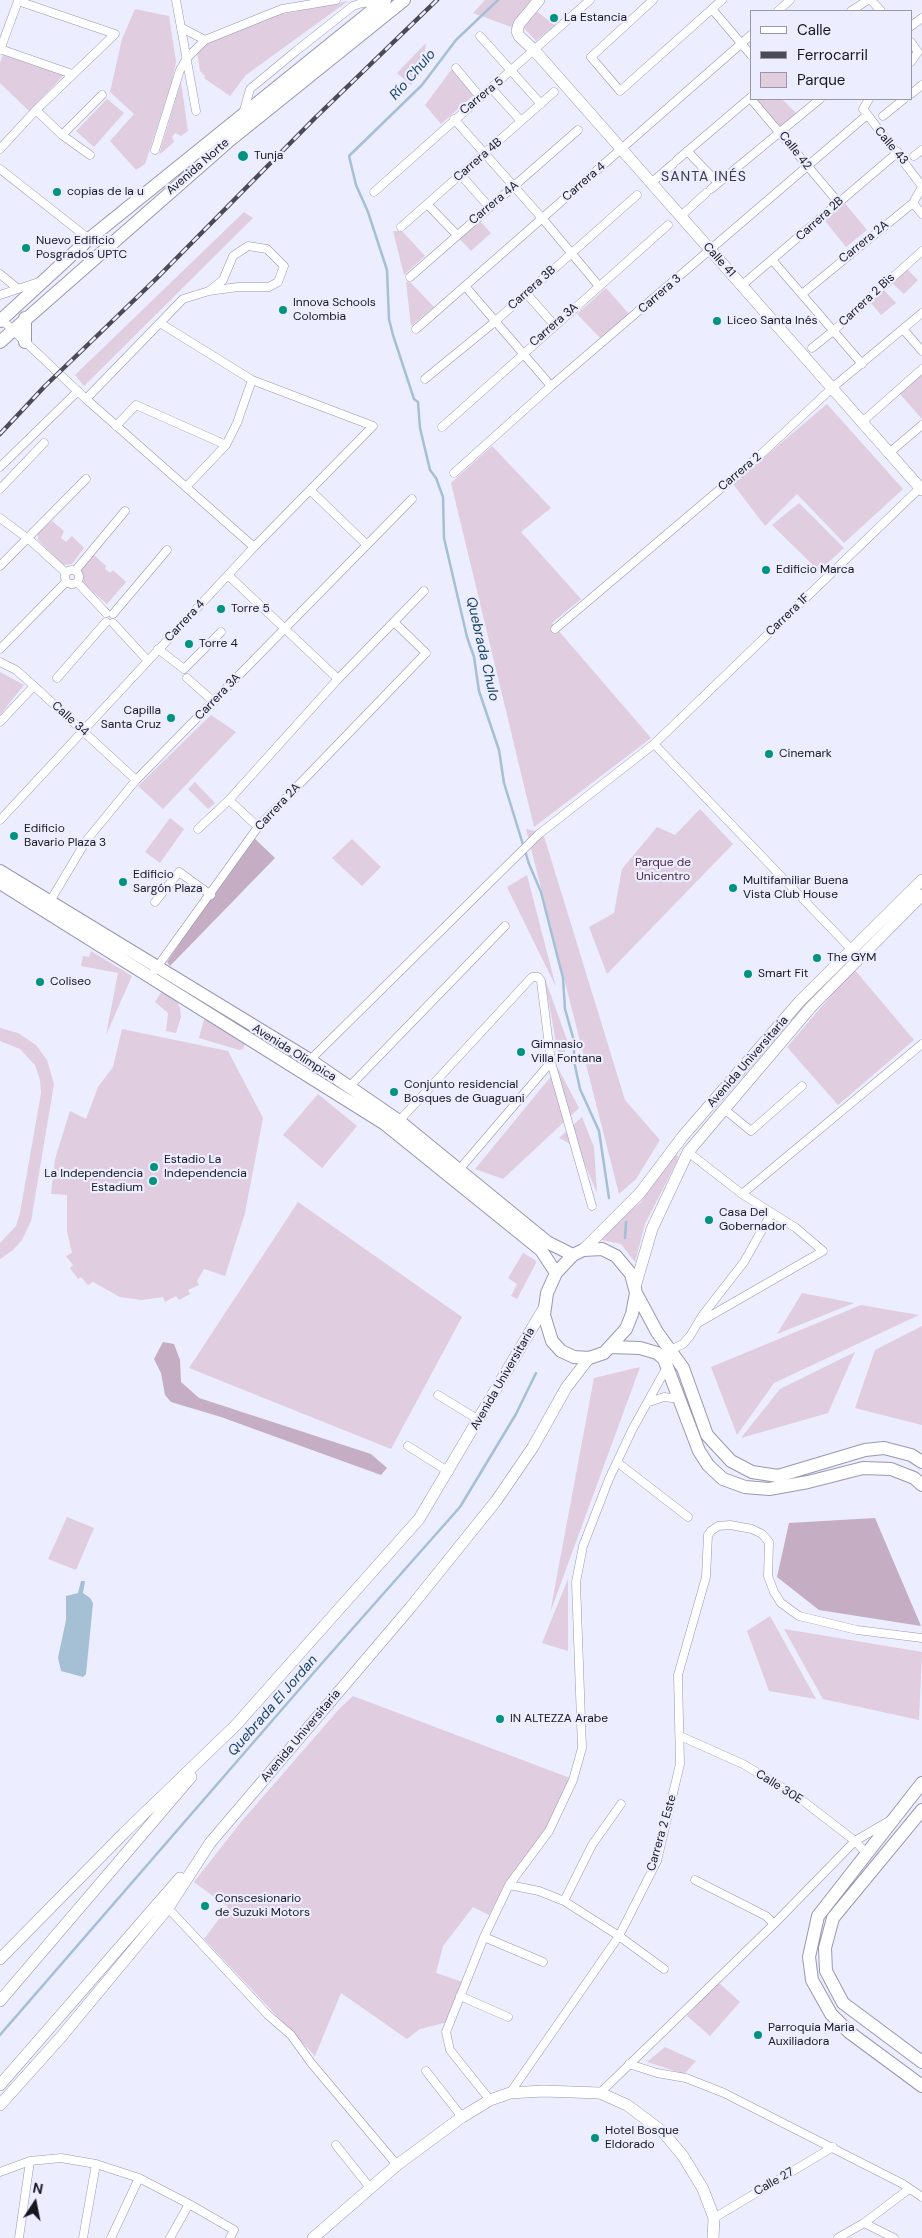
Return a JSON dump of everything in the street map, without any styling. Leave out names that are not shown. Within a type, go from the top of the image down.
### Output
[{"type":"main road","name":"Avenida Norte","points":[[0,342],[25,318],[241,130],[404,0]]},
{"type":"main road","name":"Calle 41","points":[[539,0],[519,24],[517,31],[519,36],[535,51],[921,488]]},
{"type":"main road","name":"Avenida Norte","points":[[1,319],[89,239],[383,1]]},
{"type":"main road","points":[[25,318],[25,342]]},
{"type":"main road","name":"Avenida Olimpica","points":[[0,871],[47,906],[154,972],[385,1124],[541,1250],[556,1274]]},
{"type":"main road","name":"Avenida Universitaria","points":[[578,1252],[640,1193],[683,1136],[800,1001],[922,880]]},
{"type":"main road","name":"Avenida Olimpica","points":[[0,883],[47,906]]},
{"type":"main road","name":"Avenida Universitaria","points":[[636,1290],[652,1229],[688,1152],[811,1007],[922,895]]},
{"type":"main road","name":"Avenida Olimpica","points":[[154,972],[310,1060],[348,1088],[399,1121],[547,1242],[578,1252]]},
{"type":"main road","points":[[636,1290],[632,1314],[626,1328],[604,1353],[589,1358],[568,1354],[552,1340],[546,1326],[544,1308],[547,1293],[556,1274],[578,1252],[602,1249],[616,1256],[627,1267],[636,1290],[670,1350],[683,1368],[690,1383],[707,1435],[731,1461],[752,1472],[778,1476],[865,1450],[884,1448],[911,1455],[922,1462]]},
{"type":"main road","name":"Avenida Universitaria","points":[[0,1959],[236,1725],[420,1519],[544,1308]]},
{"type":"main road","points":[[610,1348],[640,1348],[651,1351],[664,1359],[692,1436],[708,1465],[724,1479],[745,1487],[779,1487],[808,1482],[863,1468],[890,1469],[914,1478],[922,1485]]},
{"type":"main road","name":"Avenida Universitaria","points":[[0,2105],[61,2037],[168,1908],[210,1843],[410,1608],[496,1501],[533,1447],[566,1388],[589,1358]]},
{"type":"main road","points":[[0,2001],[236,1725]]},
{"type":"main road","points":[[922,1783],[818,1916],[809,1957],[812,1980],[821,2000],[831,2014],[843,2026],[922,2086]]},
{"type":"main road","points":[[922,1810],[833,1918],[825,1948],[826,1971],[843,2003],[922,2062]]},
{"type":"main road","points":[[0,2085],[210,1843]]},
{"type":"main road","points":[[312,2238],[397,2165],[462,2117],[490,2100],[510,2093],[543,2091],[600,2093],[628,2105],[663,2132],[683,2156],[703,2189],[714,2218],[715,2237]]},
{"type":"street","points":[[0,149],[72,74],[115,34],[18,0],[0,49],[72,74]]},
{"type":"street","points":[[176,0],[196,112]]},
{"type":"street","points":[[155,150],[180,70],[187,58],[205,40],[282,9],[336,0]]},
{"type":"street","name":"Carrera 5","points":[[374,192],[454,119],[535,51],[590,0]]},
{"type":"street","points":[[654,0],[590,57],[620,91],[722,0]]},
{"type":"street","points":[[779,10],[790,0]]},
{"type":"street","points":[[853,10],[869,0],[880,10]]},
{"type":"street","points":[[243,114],[247,93],[252,86],[360,1],[383,1]]},
{"type":"street","points":[[712,9],[750,54]]},
{"type":"street","points":[[182,28],[205,40]]},
{"type":"street","points":[[480,36],[541,104]]},
{"type":"street","name":"Carrera 4","points":[[416,329],[750,36]]},
{"type":"street","points":[[912,43],[918,52],[912,61]]},
{"type":"street","points":[[456,68],[480,97]]},
{"type":"street","points":[[912,93],[922,85]]},
{"type":"street","points":[[492,88],[521,121]]},
{"type":"street","name":"Carrera 4B","points":[[401,227],[554,92]]},
{"type":"street","points":[[62,135],[102,95]]},
{"type":"street","points":[[651,183],[687,150],[750,99]]},
{"type":"street","name":"Calle 42","points":[[753,100],[807,168],[838,202]]},
{"type":"street","points":[[680,217],[718,183],[819,100]]},
{"type":"street","points":[[865,112],[869,100]]},
{"type":"street","points":[[883,116],[903,100]]},
{"type":"street","points":[[36,110],[62,135],[90,155]]},
{"type":"street","name":"Calle 43","points":[[865,112],[898,152],[921,185]]},
{"type":"street","name":"Carrera 3","points":[[454,473],[551,386],[807,168],[865,112]]},
{"type":"street","points":[[454,119],[542,218],[598,285]]},
{"type":"street","name":"Carrera 4A","points":[[410,277],[578,130]]},
{"type":"street","points":[[687,150],[718,183]]},
{"type":"street","points":[[914,156],[922,150]]},
{"type":"street","name":"Carrera 2B","points":[[741,286],[773,261],[838,202],[898,152]]},
{"type":"street","points":[[0,169],[89,239]]},
{"type":"street","points":[[461,175],[489,207]]},
{"type":"street","name":"Carrera 2A","points":[[802,294],[913,203],[921,185]]},
{"type":"street","name":"Carrera 3B","points":[[425,379],[495,321],[637,195]]},
{"type":"street","points":[[913,203],[922,214]]},
{"type":"street","points":[[427,204],[457,235]]},
{"type":"street","name":"Carrera 3A","points":[[442,427],[598,285],[668,225]]},
{"type":"street","points":[[86,399],[182,299],[209,291],[238,287],[269,287],[278,282],[284,266],[267,249],[248,246],[233,256],[223,280],[209,291]]},
{"type":"street","name":"Carrera 2 Bis","points":[[812,348],[922,251]]},
{"type":"street","points":[[773,261],[832,332],[862,364]]},
{"type":"street","points":[[0,274],[17,288]]},
{"type":"street","points":[[0,295],[43,281]]},
{"type":"street","points":[[465,286],[551,386]]},
{"type":"street","points":[[526,293],[555,326]]},
{"type":"street","name":"Carrera 2","points":[[555,629],[758,457],[832,388],[922,313]]},
{"type":"street","points":[[1,319],[86,399],[254,547]]},
{"type":"street","points":[[160,323],[252,380],[237,423],[226,445],[186,487]]},
{"type":"street","points":[[903,329],[922,351]]},
{"type":"street","points":[[862,422],[922,370]]},
{"type":"street","name":"Carrera 4","points":[[0,820],[254,547],[373,426],[252,380]]},
{"type":"street","points":[[0,467],[78,391]]},
{"type":"street","points":[[116,426],[136,405],[226,445]]},
{"type":"street","points":[[889,453],[922,424]]},
{"type":"street","points":[[0,489],[44,443]]},
{"type":"street","points":[[0,566],[86,480]]},
{"type":"street","name":"Carrera 1F","points":[[310,1060],[540,834],[654,744],[921,488]]},
{"type":"street","points":[[310,490],[367,546]]},
{"type":"street","name":"Carrera 3A","points":[[47,906],[86,841],[136,780],[412,499]]},
{"type":"street","points":[[66,573],[75,571],[125,511]]},
{"type":"street","points":[[0,518],[66,573],[66,582],[0,649]]},
{"type":"street","points":[[148,660],[104,618],[110,614],[168,550]]},
{"type":"street","points":[[75,571],[79,576],[77,582]]},
{"type":"street","points":[[228,575],[338,679]]},
{"type":"street","points":[[66,582],[71,584],[77,582]]},
{"type":"street","points":[[77,582],[110,614]]},
{"type":"street","points":[[198,829],[229,800],[338,679],[424,591]]},
{"type":"street","name":"Carrera 2A","points":[[154,972],[258,827],[426,653],[394,622]]},
{"type":"street","points":[[57,678],[109,623]]},
{"type":"street","points":[[158,649],[184,669],[221,632]]},
{"type":"street","name":"Calle 34","points":[[0,662],[16,670],[136,780]]},
{"type":"street","points":[[187,678],[214,702]]},
{"type":"street","points":[[0,722],[34,686]]},
{"type":"street","points":[[654,744],[851,949]]},
{"type":"street","points":[[229,800],[258,827]]},
{"type":"street","points":[[155,902],[179,872],[211,894]]},
{"type":"street","points":[[348,1088],[505,926]]},
{"type":"street","points":[[399,1121],[532,977],[538,977],[541,981],[552,1062],[592,1206]]},
{"type":"street","points":[[742,1194],[922,1044]]},
{"type":"street","points":[[458,1171],[552,1062]]},
{"type":"street","points":[[724,1109],[751,1131],[802,1086]]},
{"type":"street","points":[[688,1152],[742,1194],[796,1228],[823,1251],[698,1324]]},
{"type":"street","points":[[670,1350],[683,1344],[698,1324],[744,1262],[771,1214]]},
{"type":"street","points":[[490,2100],[450,2050],[446,2032],[484,1937],[509,1885],[549,1831],[573,1780],[582,1748],[576,1582],[583,1546],[616,1462],[668,1367]]},
{"type":"street","points":[[438,1395],[479,1420]]},
{"type":"street","points":[[649,1402],[659,1397],[680,1399]]},
{"type":"street","points":[[408,1446],[449,1472]]},
{"type":"street","points":[[616,1462],[688,1517]]},
{"type":"street","name":"Carrera 2 Este","points":[[510,2093],[619,1936],[657,1861],[680,1764],[678,1675],[706,1577],[708,1535],[718,1526],[730,1525],[752,1529],[762,1534],[769,1542],[768,1576],[774,1592],[781,1603],[799,1616],[857,1630],[922,1638]]},
{"type":"street","name":"Calle 30E","points":[[680,1736],[743,1764],[798,1797],[855,1841],[867,1854]]},
{"type":"street","points":[[564,1901],[592,1845],[621,1804]]},
{"type":"street","points":[[600,2093],[774,1924],[855,1841],[895,1817]]},
{"type":"street","points":[[694,1880],[766,1916],[774,1924]]},
{"type":"street","points":[[509,1885],[539,1891],[564,1901],[619,1936],[664,1969]]},
{"type":"street","points":[[168,1908],[277,2024],[291,2035],[312,2064],[397,2165]]},
{"type":"street","points":[[484,1937],[543,1962]]},
{"type":"street","points":[[460,1996],[508,2017]]},
{"type":"street","points":[[630,2064],[657,2073],[686,2078],[724,2093],[833,2147],[903,2184],[922,2197]]},
{"type":"street","points":[[426,2071],[462,2117]]},
{"type":"street","points":[[336,2145],[371,2189]]},
{"type":"street","name":"Calle 27","points":[[714,2218],[833,2147]]},
{"type":"street","points":[[0,2172],[30,2161],[61,2158],[96,2164],[139,2178],[189,2204],[234,2230],[230,2238]]},
{"type":"street","points":[[19,2238],[30,2161]]},
{"type":"street","points":[[83,2238],[96,2164]]},
{"type":"street","points":[[111,2238],[139,2178]]},
{"type":"street","points":[[838,2238],[864,2223],[909,2189]]},
{"type":"street","points":[[170,2238],[189,2204]]},
{"type":"street","points":[[864,2223],[894,2238]]},
{"type":"green space","points":[[485,0],[535,0],[514,28],[473,13]]},
{"type":"green space","points":[[348,1],[246,75],[230,96],[204,78],[205,76],[200,71],[197,51],[203,45],[262,18]]},
{"type":"green space","points":[[135,9],[169,16],[176,62],[172,82],[145,164],[136,170],[110,141],[134,114],[110,92],[122,39]]},
{"type":"green space","points":[[536,11],[555,25],[536,41],[523,27]]},
{"type":"green space","points":[[426,43],[422,70],[411,85],[397,73]]},
{"type":"green space","points":[[3,54],[64,75],[29,111],[0,83],[0,63]]},
{"type":"green space","points":[[452,69],[474,95],[441,124],[425,105]]},
{"type":"green space","points":[[181,82],[188,131],[181,136],[175,133],[172,137],[174,142],[159,155]]},
{"type":"green space","points":[[107,99],[124,113],[94,147],[76,131]]},
{"type":"green space","points":[[754,100],[783,100],[796,113],[779,129]]},
{"type":"green space","points":[[843,201],[867,230],[846,247],[822,217]]},
{"type":"green space","points":[[244,212],[253,218],[84,386],[75,375]]},
{"type":"green space","points":[[478,219],[491,233],[471,251],[458,237]]},
{"type":"green space","points":[[393,231],[402,231],[425,256],[404,275]]},
{"type":"green space","points":[[906,268],[918,280],[904,294],[891,282]]},
{"type":"green space","points":[[409,281],[434,307],[411,326],[406,282]]},
{"type":"green space","points":[[606,288],[630,315],[602,340],[577,314]]},
{"type":"green space","points":[[882,288],[896,303],[881,315],[871,303],[867,304]]},
{"type":"green space","points":[[922,373],[922,419],[899,393]]},
{"type":"green space","points":[[827,404],[903,489],[844,543],[797,494],[765,526],[733,484]]},
{"type":"green space","points":[[492,446],[551,508],[521,532],[581,599],[552,623],[651,738],[534,827],[451,483]]},
{"type":"green space","points":[[799,503],[844,548],[819,571],[772,525]]},
{"type":"green space","points":[[52,521],[64,531],[61,538],[66,542],[72,536],[84,548],[72,564],[63,565],[38,540],[38,533]]},
{"type":"green space","points":[[94,555],[106,566],[105,569],[110,573],[113,570],[126,582],[107,604],[80,581],[80,570]]},
{"type":"green space","points":[[0,672],[24,685],[0,715]]},
{"type":"green space","points":[[211,715],[236,732],[163,809],[138,786]]},
{"type":"green space","points":[[195,782],[215,803],[208,809],[188,789]]},
{"type":"green space","name":"Parque de Unicentro","points":[[700,809],[733,844],[607,974],[589,927],[614,913],[622,869],[657,827],[675,835]]},
{"type":"green space","points":[[170,818],[184,829],[160,863],[145,852]]},
{"type":"green space","points":[[526,829],[543,833],[625,1100],[660,1140],[636,1179],[619,1194]]},
{"type":"green space","points":[[352,839],[381,867],[362,886],[332,858]]},
{"type":"green space","points":[[527,875],[556,987],[507,887]]},
{"type":"green space","points":[[91,951],[132,976],[106,1035],[118,973],[81,966],[83,956],[89,957]]},
{"type":"green space","points":[[854,969],[914,1040],[838,1105],[787,1047]]},
{"type":"green space","points":[[544,976],[568,1043],[560,1065]]},
{"type":"green space","points":[[162,991],[177,1001],[180,1008],[181,1017],[176,1033],[166,1031],[168,1013],[155,1002]]},
{"type":"green space","points":[[205,1016],[245,1044],[243,1049],[239,1050],[199,1038]]},
{"type":"green space","points":[[0,1028],[18,1033],[36,1045],[47,1060],[54,1084],[31,1221],[22,1240],[13,1250],[0,1259],[0,1243],[16,1226],[20,1213],[41,1093],[40,1080],[35,1065],[20,1049],[0,1041]]},
{"type":"green space","name":"Estadio La Independencia","points":[[122,1029],[228,1051],[263,1118],[245,1213],[225,1276],[204,1269],[197,1281],[199,1285],[188,1290],[190,1294],[179,1300],[176,1296],[165,1302],[163,1297],[142,1300],[120,1297],[93,1282],[88,1285],[81,1277],[78,1279],[70,1268],[73,1265],[66,1256],[72,1253],[67,1231],[67,1195],[51,1194],[55,1159],[70,1111],[86,1119],[98,1087],[113,1067]]},
{"type":"green space","points":[[558,1068],[579,1108],[503,1179],[475,1169]]},
{"type":"green space","points":[[318,1094],[357,1126],[322,1168],[283,1135]]},
{"type":"green space","points":[[582,1117],[594,1147],[597,1193],[578,1148],[559,1138]]},
{"type":"green space","points":[[675,1154],[678,1156],[677,1161],[645,1224],[635,1262],[621,1244],[597,1239],[641,1202],[670,1157]]},
{"type":"green space","points":[[298,1202],[462,1317],[391,1449],[189,1368]]},
{"type":"green space","points":[[523,1253],[535,1260],[536,1263],[517,1299],[511,1296],[517,1284],[508,1278]]},
{"type":"green space","points":[[802,1293],[854,1303],[777,1334]]},
{"type":"green space","points":[[861,1305],[919,1315],[774,1383],[737,1435],[711,1367]]},
{"type":"green space","points":[[922,1326],[922,1425],[855,1408],[875,1350]]},
{"type":"green space","points":[[855,1352],[828,1413],[741,1438],[780,1389]]},
{"type":"green space","points":[[640,1367],[550,1613],[594,1378]]},
{"type":"green space","points":[[67,1517],[94,1528],[76,1570],[48,1559]]},
{"type":"green space","points":[[568,1579],[568,1651],[542,1643]]},
{"type":"green space","points":[[770,1616],[816,1699],[769,1691],[747,1631]]},
{"type":"green space","points":[[784,1629],[922,1652],[919,1720],[823,1699]]},
{"type":"green space","points":[[353,1696],[570,1778],[550,1824],[506,1882],[489,1915],[473,1907],[443,1946],[436,1973],[463,1982],[448,2022],[420,2029],[407,2039],[341,1993],[315,2056],[204,1939],[228,1907],[194,1882],[241,1822],[340,1708]]},
{"type":"green space","points":[[718,1982],[740,2002],[710,2036],[687,2016]]},
{"type":"green space","points":[[665,2047],[696,2061],[684,2074],[647,2062]]},
{"type":"shaded area","points":[[252,836],[275,858],[170,966],[167,962]]},
{"type":"shaded area","points":[[163,1342],[174,1344],[180,1360],[181,1382],[199,1398],[371,1454],[387,1468],[381,1475],[221,1417],[171,1402],[165,1395],[161,1373],[154,1359]]},
{"type":"shaded area","points":[[875,1518],[921,1626],[819,1610],[777,1577],[789,1523]]},
{"type":"water","points":[[81,1581],[85,1581],[83,1593],[93,1603],[86,1674],[83,1677],[61,1671],[58,1658],[66,1620],[66,1596],[78,1593]]},
{"type":"waterway","name":"Quebrada Chulo","points":[[498,0],[456,40],[422,85],[349,156],[356,185],[368,212],[387,270],[389,319],[414,399],[418,402],[420,428],[430,470],[436,478],[443,497],[444,538],[467,637],[474,657],[479,691],[499,750],[504,783],[529,864],[541,892],[563,978],[565,1009],[574,1041],[574,1061],[580,1089],[599,1131],[609,1198]]},
{"type":"waterway","name":"Quebrada El Jordan","points":[[625,1238],[626,1222]]},
{"type":"waterway","name":"Quebrada El Jordan","points":[[0,2035],[460,1507],[516,1414],[536,1373]]},
{"type":"railway","points":[[0,434],[45,386],[157,278],[315,118],[437,0]]},
{"type":"place","name":"La Estancia","points":[[554,18]]},
{"type":"place","name":"Tunja","points":[[243,156]]},
{"type":"place","name":"copias de la u","points":[[57,192]]},
{"type":"place","name":"Nuevo Edificio Posgrados UPTC","points":[[26,248]]},
{"type":"place","name":"Innova Schools Colombia","points":[[283,310]]},
{"type":"place","name":"Liceo Santa Inés","points":[[717,321]]},
{"type":"place","name":"Edificio Marca","points":[[766,570]]},
{"type":"place","name":"Torre 5","points":[[221,609]]},
{"type":"place","name":"Torre 4","points":[[189,644]]},
{"type":"place","name":"Capilla Santa Cruz","points":[[171,718]]},
{"type":"place","name":"Cinemark","points":[[769,754]]},
{"type":"place","name":"Edificio Bavario Plaza 3","points":[[14,836]]},
{"type":"place","name":"Edificio Sargón Plaza","points":[[123,882]]},
{"type":"place","name":"Multifamiliar Buena Vista Club House","points":[[733,888]]},
{"type":"place","name":"The GYM","points":[[817,958]]},
{"type":"place","name":"Smart Fit","points":[[748,974]]},
{"type":"place","name":"Coliseo","points":[[40,982]]},
{"type":"place","name":"Gimnasio Villa Fontana","points":[[521,1052]]},
{"type":"place","name":"Conjunto residencial Bosques de Guaguani","points":[[394,1092]]},
{"type":"place","name":"Estadio La Independencia","points":[[154,1167]]},
{"type":"place","name":"La Independencia Estadium","points":[[153,1181]]},
{"type":"place","name":"Casa Del Gobernador","points":[[709,1220]]},
{"type":"place","name":"IN ALTEZZA Arabe","points":[[500,1719]]},
{"type":"place","name":"Conscesionario de Suzuki Motors","points":[[205,1906]]},
{"type":"place","name":"Parroquia Maria Auxiliadora","points":[[758,2035]]},
{"type":"place","name":"Hotel Bosque Eldorado","points":[[595,2138]]},
{"type":"district","name":"SANTA INÉS","points":[[704,177]]},
{"type":"water label","name":"Río Chulo","points":[[413,75]]}]
